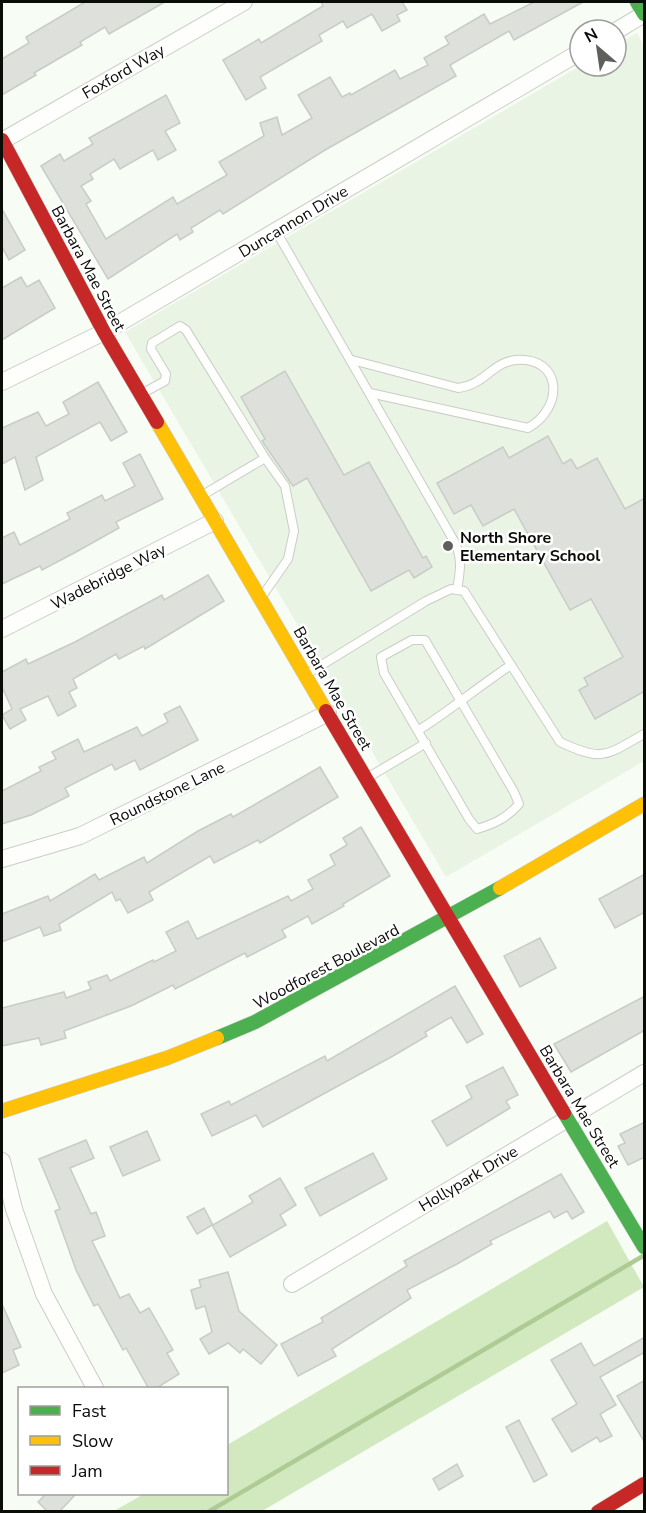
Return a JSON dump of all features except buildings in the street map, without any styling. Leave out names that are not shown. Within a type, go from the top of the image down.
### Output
[{"type":"street","name":"Foxford Way","points":[[2,140],[244,2]]},
{"type":"street","points":[[628,24],[644,14],[637,2]]},
{"type":"street","name":"Duncannon Drive","points":[[2,382],[104,332],[568,59]]},
{"type":"street","name":"Barbara Mae Street","points":[[2,140],[104,332],[262,597],[448,918],[645,1247]]},
{"type":"street","name":"Wadebridge Way","points":[[2,629],[215,521]]},
{"type":"street","name":"Roundstone Lane","points":[[2,859],[80,836],[328,713]]},
{"type":"street","name":"Woodforest Boulevard","points":[[2,1111],[167,1058],[255,1022],[448,918],[645,804]]},
{"type":"street","name":"Hollypark Drive","points":[[292,1284],[645,1073]]},
{"type":"street","points":[[2,1161],[14,1209],[44,1294],[94,1387]]},
{"type":"street","points":[[598,1512],[645,1484]]},
{"type":"lane","points":[[276,231],[352,360],[460,553],[461,566],[457,590]]},
{"type":"lane","points":[[141,394],[165,381],[166,374],[151,349],[152,344],[180,327],[186,330],[265,458],[285,486],[294,531],[288,560],[262,597]]},
{"type":"lane","points":[[352,360],[458,388],[472,387],[498,366],[513,360],[529,360],[543,366],[551,380],[554,396],[540,422],[528,428],[370,393]]},
{"type":"lane","points":[[201,496],[265,458]]},
{"type":"lane","points":[[306,674],[426,601],[451,589],[464,591],[560,742],[586,754],[605,756],[645,734]]},
{"type":"lane","points":[[412,640],[425,640],[461,703],[519,804],[493,824],[477,829],[384,673],[381,657],[412,640]]},
{"type":"lane","points":[[419,730],[461,703],[475,688],[511,665]]},
{"type":"lane","points":[[366,778],[426,743]]},
{"type":"shaded area","name":"North Shore Elementary School","points":[[637,33],[644,46],[644,761],[446,877],[125,332],[568,73],[568,78],[628,78],[628,38]]},
{"type":"green space","points":[[607,1221],[644,1287],[262,1511],[114,1511],[142,1495],[228,1495],[228,1444]]},
{"type":"waterway","points":[[208,1512],[643,1256]]},
{"type":"traffic: fast","points":[[637,2],[644,14]]},
{"type":"traffic: fast","points":[[217,1038],[255,1022],[500,888]]},
{"type":"traffic: fast","points":[[564,1113],[644,1247]]},
{"type":"traffic: slow","points":[[157,422],[326,711]]},
{"type":"traffic: slow","points":[[500,888],[644,804]]},
{"type":"traffic: slow","points":[[2,1111],[167,1058],[217,1038]]},
{"type":"traffic: jam","points":[[2,140],[104,332],[157,422]]},
{"type":"traffic: jam","points":[[326,711],[564,1113]]},
{"type":"traffic: jam","points":[[598,1512],[644,1484]]},
{"type":"place","name":"North Shore Elementary School","points":[[448,546]]}]
